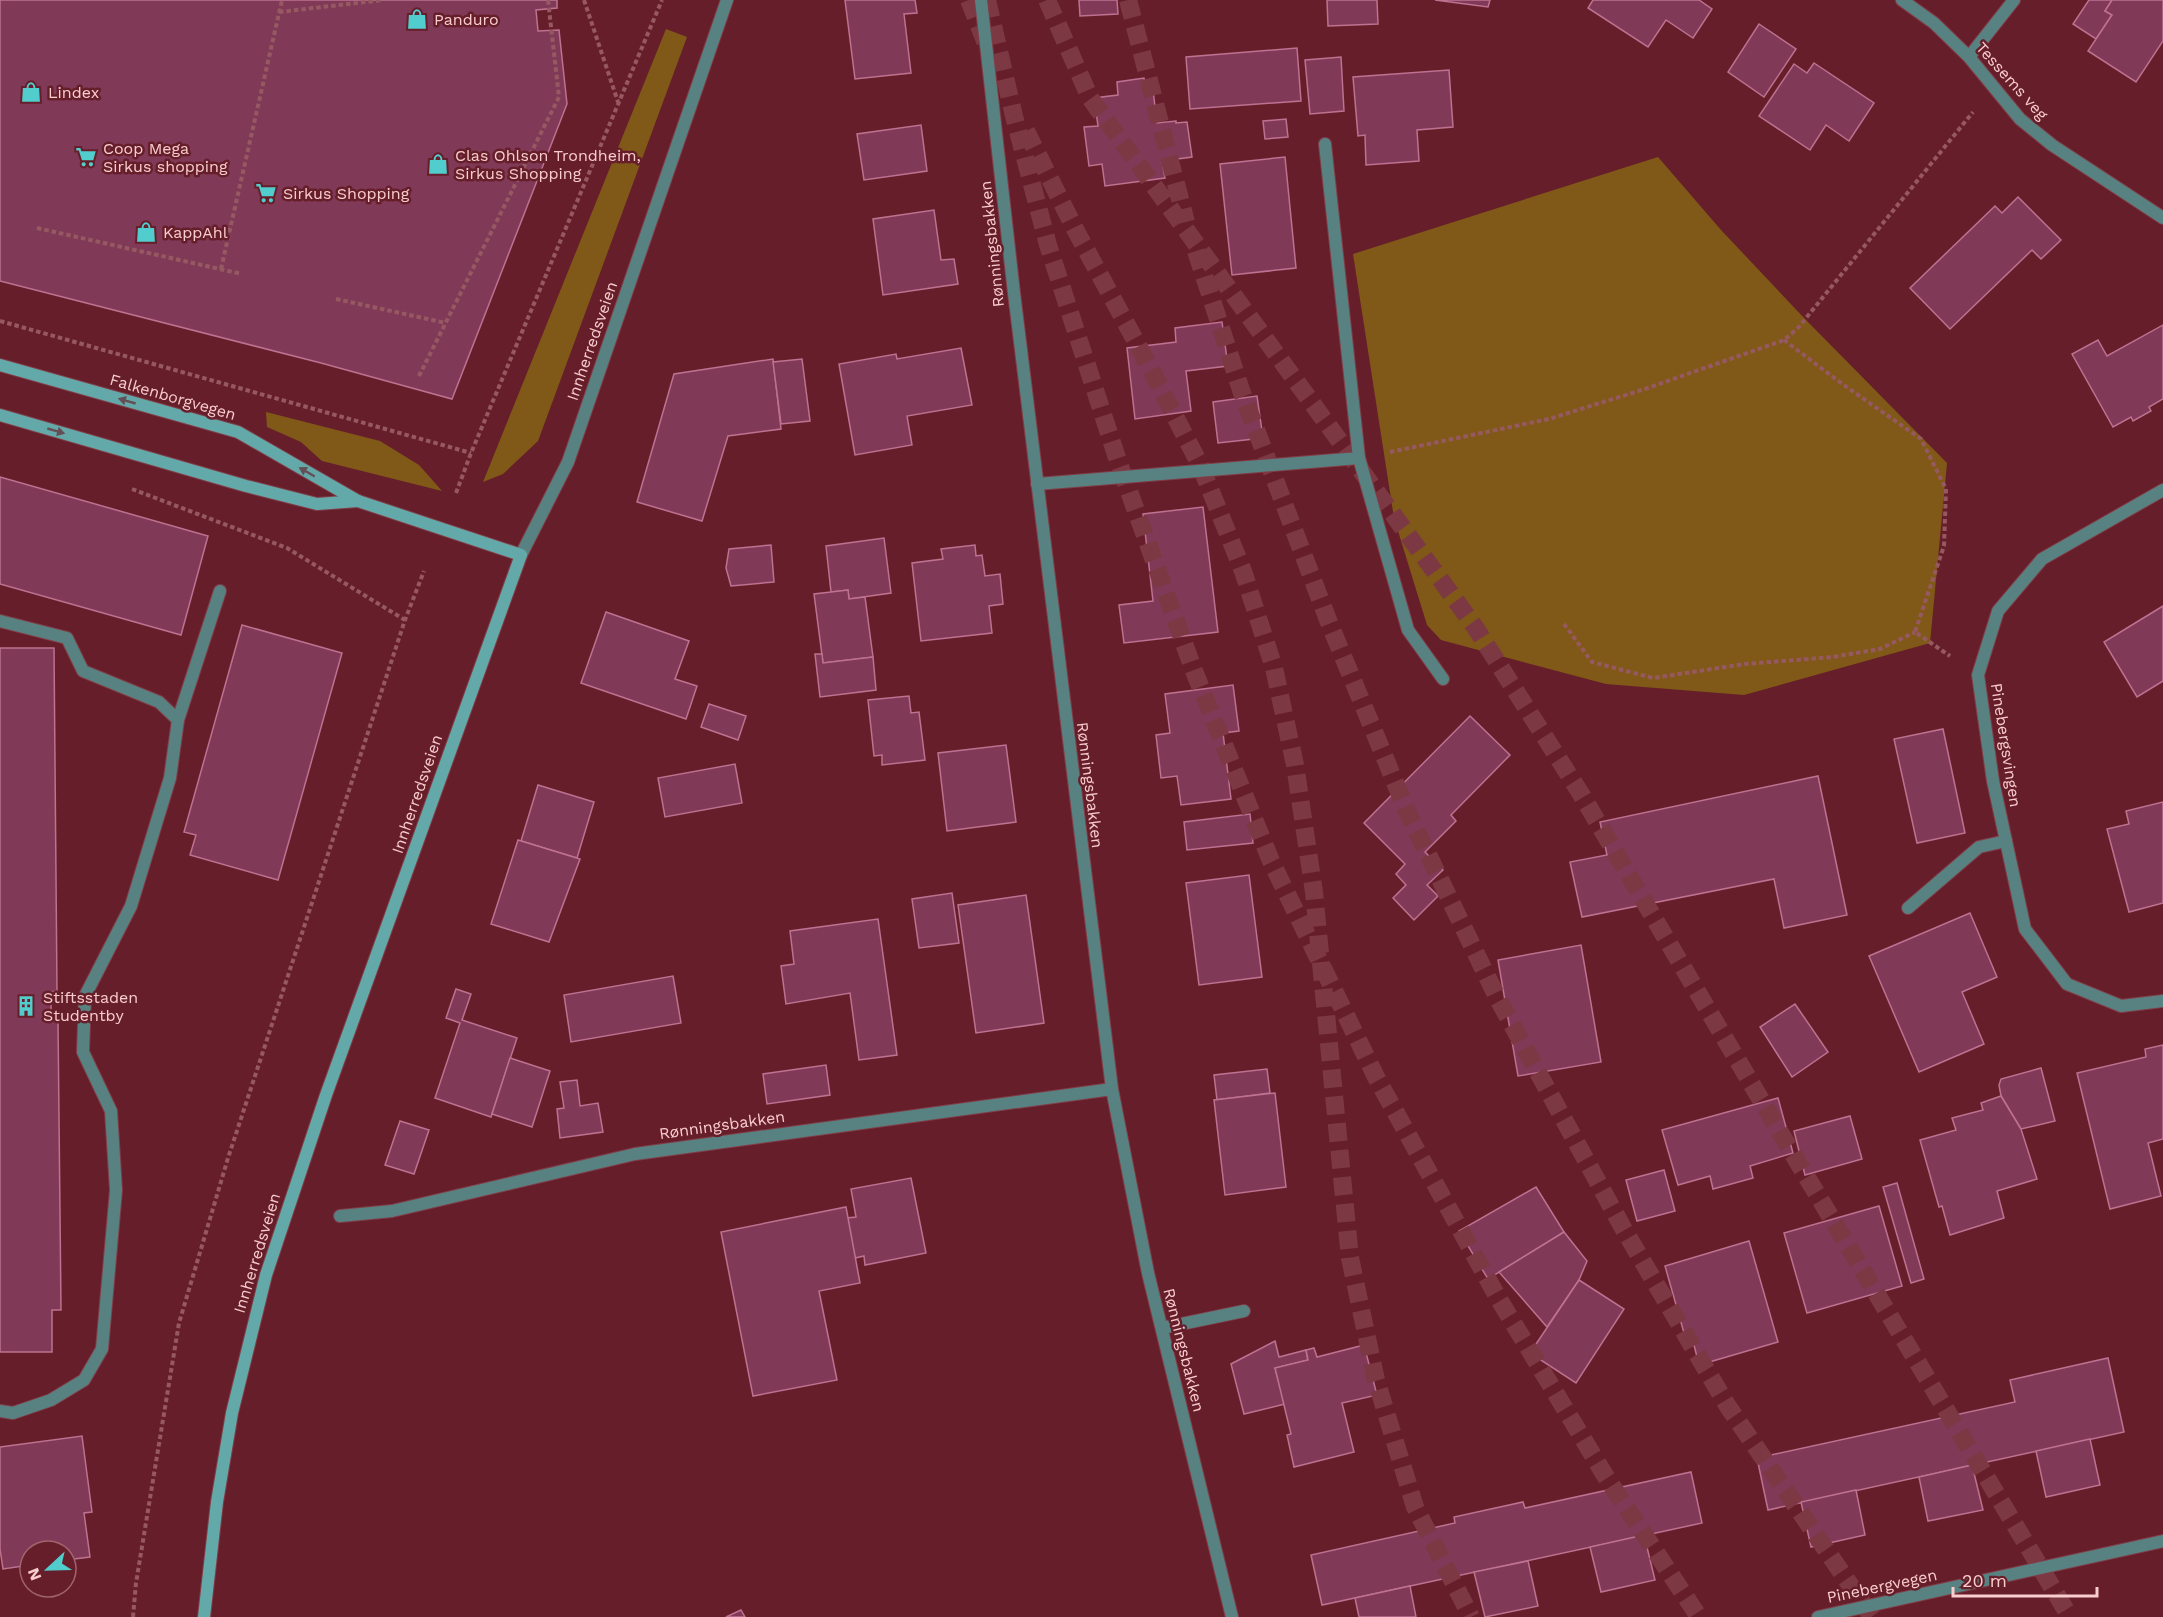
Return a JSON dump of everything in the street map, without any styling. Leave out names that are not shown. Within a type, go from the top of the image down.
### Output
[{"type":"main road","name":"Falkenborgvegen","points":[[0,365],[238,432],[358,501],[521,555]]},
{"type":"main road","name":"Falkenborgvegen","points":[[0,415],[246,486],[317,504],[358,501]]},
{"type":"main road","name":"Innherredsveien","points":[[204,1617],[217,1502],[232,1413],[266,1275],[326,1095],[376,962],[521,555]]},
{"type":"street","name":"Innherredsveien","points":[[521,555],[568,462],[727,0]]},
{"type":"street","name":"Rønningsbakken","points":[[981,0],[1037,484],[1112,1089],[1148,1273],[1232,1617]]},
{"type":"street","name":"Tessems veg","points":[[1902,0],[1934,23],[1969,57],[2020,119],[2052,145],[2163,218]]},
{"type":"street","points":[[1969,57],[2014,0]]},
{"type":"street","points":[[1325,144],[1359,458],[1408,630],[1443,679]]},
{"type":"street","points":[[1037,484],[1359,458]]},
{"type":"street","name":"Pinebergsvingen","points":[[2163,490],[2042,559],[1998,611],[1978,675],[1993,781],[2025,929],[2067,984],[2121,1006],[2163,1001]]},
{"type":"street","points":[[0,1412],[13,1413],[51,1400],[84,1380],[102,1349],[116,1190],[111,1111],[84,1052],[85,996],[131,906],[170,778],[178,720],[219,591]]},
{"type":"street","points":[[0,621],[67,638],[82,672],[159,702],[178,720]]},
{"type":"street","points":[[1908,908],[1979,847],[2006,841]]},
{"type":"street","name":"Rønningsbakken","points":[[340,1216],[392,1211],[634,1154],[1112,1089]]},
{"type":"street","points":[[1162,1328],[1244,1311]]},
{"type":"street","name":"Pinebergvegen","points":[[1818,1617],[2163,1541]]},
{"type":"path","points":[[221,269],[282,0]]},
{"type":"path","points":[[279,12],[383,0]]},
{"type":"path","points":[[419,376],[559,97],[548,0]]},
{"type":"path","points":[[584,0],[618,103]]},
{"type":"path","points":[[456,493],[662,0]]},
{"type":"path","points":[[1359,458],[1549,419],[1648,388],[1784,340],[1798,327],[1977,107]]},
{"type":"path","points":[[37,228],[242,274]]},
{"type":"path","points":[[336,299],[446,322]]},
{"type":"path","points":[[0,321],[471,453]]},
{"type":"path","points":[[1564,624],[1592,662],[1653,678],[1745,664],[1833,657],[1880,649],[1915,632],[1944,546],[1946,489],[1921,439],[1841,384],[1784,340]]},
{"type":"path","points":[[127,487],[287,548],[405,620]]},
{"type":"path","points":[[133,1617],[136,1583],[179,1323],[228,1158],[405,620],[424,571]]},
{"type":"path","points":[[1915,632],[1978,675]]},
{"type":"shaded area","points":[[666,29],[687,37],[538,441],[503,474],[483,482]]},
{"type":"shaded area","points":[[1658,157],[1721,230],[1805,319],[1947,463],[1930,643],[1744,695],[1606,684],[1441,640],[1427,625],[1394,518],[1353,254]]},
{"type":"shaded area","points":[[266,412],[380,441],[419,465],[442,491],[322,461],[301,442],[267,427]]},
{"type":"building","name":"Sirkus Shopping","points":[[0,0],[557,0],[557,8],[536,10],[538,31],[559,30],[567,104],[452,399],[0,281]]},
{"type":"building","points":[[845,0],[915,0],[917,13],[904,14],[911,73],[855,79]]},
{"type":"building","points":[[1079,0],[1117,0],[1118,14],[1080,16]]},
{"type":"building","points":[[1327,0],[1377,0],[1378,24],[1328,26]]},
{"type":"building","points":[[1435,0],[1490,0],[1488,7]]},
{"type":"building","points":[[1593,0],[1699,0],[1712,9],[1693,38],[1666,20],[1648,47],[1588,8]]},
{"type":"building","points":[[2089,0],[2112,0],[2105,11],[2112,15],[2096,39],[2073,24]]},
{"type":"building","points":[[2112,0],[2163,0],[2163,41],[2136,82],[2088,51],[2112,15],[2105,11]]},
{"type":"building","points":[[1759,24],[1796,49],[1764,97],[1728,72]]},
{"type":"building","points":[[1297,48],[1301,101],[1190,109],[1186,57]]},
{"type":"building","points":[[1341,57],[1344,111],[1310,114],[1305,60]]},
{"type":"building","points":[[1814,63],[1874,103],[1849,141],[1826,125],[1810,150],[1759,116],[1794,64],[1807,73]]},
{"type":"building","points":[[1449,70],[1453,127],[1417,130],[1419,161],[1366,165],[1365,135],[1358,136],[1353,77]]},
{"type":"building","points":[[1144,78],[1146,91],[1153,90],[1157,123],[1187,122],[1192,157],[1162,161],[1165,178],[1105,186],[1102,164],[1089,166],[1084,127],[1098,126],[1094,98],[1118,95],[1117,82]]},
{"type":"building","points":[[1286,119],[1288,137],[1265,139],[1263,121]]},
{"type":"building","points":[[921,125],[927,171],[864,180],[857,134]]},
{"type":"building","points":[[1285,157],[1296,268],[1232,275],[1220,164]]},
{"type":"building","points":[[2018,197],[2061,240],[2041,259],[2032,250],[1950,329],[1910,288],[1995,206],[2002,213]]},
{"type":"building","points":[[934,210],[941,260],[954,259],[958,284],[883,295],[873,219]]},
{"type":"building","points":[[1222,322],[1228,366],[1186,371],[1191,411],[1135,419],[1127,348],[1176,342],[1175,328]]},
{"type":"building","points":[[2163,325],[2163,399],[2149,407],[2151,411],[2133,421],[2131,417],[2113,427],[2072,354],[2098,340],[2107,356]]},
{"type":"building","points":[[961,348],[972,405],[907,416],[912,445],[855,455],[839,364],[896,354],[897,359]]},
{"type":"building","points":[[773,359],[781,429],[728,436],[702,521],[637,502],[674,374]]},
{"type":"building","points":[[802,359],[810,421],[781,424],[773,362]]},
{"type":"building","points":[[1257,396],[1263,438],[1218,443],[1213,402]]},
{"type":"building","points":[[0,477],[208,536],[181,635],[0,584]]},
{"type":"building","points":[[1203,507],[1218,632],[1124,643],[1119,605],[1153,601],[1143,514]]},
{"type":"building","points":[[884,538],[891,593],[849,599],[848,590],[831,592],[826,546]]},
{"type":"building","points":[[771,545],[774,582],[731,586],[726,568],[729,549]]},
{"type":"building","points":[[975,545],[976,556],[982,555],[985,576],[1000,574],[1003,604],[989,606],[992,633],[921,641],[912,563],[943,559],[941,549]]},
{"type":"building","points":[[848,590],[849,599],[865,597],[873,657],[823,663],[814,594]]},
{"type":"building","points":[[2163,606],[2163,681],[2137,697],[2104,642]]},
{"type":"building","points":[[606,612],[689,641],[675,679],[697,686],[686,719],[581,683]]},
{"type":"building","points":[[242,625],[342,653],[278,880],[190,855],[196,835],[184,832]]},
{"type":"building","name":"Stiftsstaden Studentby","points":[[0,648],[54,648],[57,991],[51,992],[51,1020],[58,1020],[61,1310],[52,1310],[52,1352],[0,1352]]},
{"type":"building","points":[[815,654],[822,654],[823,663],[873,657],[876,690],[820,697]]},
{"type":"building","points":[[1233,685],[1239,731],[1223,733],[1231,799],[1181,805],[1177,776],[1161,778],[1156,735],[1170,733],[1165,694]]},
{"type":"building","points":[[909,696],[911,713],[919,712],[925,760],[882,765],[882,755],[874,756],[868,700]]},
{"type":"building","points":[[709,704],[746,716],[738,740],[701,727]]},
{"type":"building","points":[[1470,716],[1510,755],[1451,815],[1456,821],[1425,852],[1443,870],[1427,885],[1438,896],[1414,920],[1393,898],[1406,885],[1396,874],[1405,864],[1364,823]]},
{"type":"building","points":[[1943,729],[1965,833],[1917,843],[1894,739]]},
{"type":"building","points":[[1006,745],[1016,822],[947,831],[938,753]]},
{"type":"building","points":[[735,764],[742,803],[665,817],[658,778]]},
{"type":"building","points":[[1818,776],[1847,915],[1784,928],[1774,879],[1582,917],[1570,862],[1607,855],[1600,822]]},
{"type":"building","points":[[538,785],[594,802],[577,858],[521,841]]},
{"type":"building","points":[[2163,802],[2163,903],[2129,912],[2107,829],[2129,824],[2126,811]]},
{"type":"building","points":[[1250,814],[1253,843],[1187,850],[1184,822]]},
{"type":"building","points":[[518,840],[580,859],[549,942],[491,924]]},
{"type":"building","points":[[1249,875],[1262,977],[1199,985],[1186,883]]},
{"type":"building","points":[[952,893],[959,943],[919,948],[912,899]]},
{"type":"building","points":[[1026,895],[1044,1023],[976,1033],[958,905]]},
{"type":"building","points":[[1970,913],[1997,977],[1962,992],[1984,1044],[1919,1072],[1869,956]]},
{"type":"building","points":[[878,919],[897,1055],[859,1060],[850,993],[786,1004],[781,966],[794,964],[790,931]]},
{"type":"building","points":[[1581,945],[1601,1062],[1518,1076],[1498,960]]},
{"type":"building","points":[[673,976],[681,1023],[571,1042],[564,995]]},
{"type":"building","points":[[456,989],[471,994],[462,1020],[517,1038],[491,1117],[435,1098],[460,1023],[446,1018]]},
{"type":"building","points":[[1795,1004],[1828,1052],[1792,1077],[1760,1027]]},
{"type":"building","points":[[2163,1045],[2163,1139],[2148,1143],[2161,1196],[2110,1209],[2077,1073],[2146,1057],[2145,1049]]},
{"type":"building","points":[[510,1058],[550,1071],[532,1127],[492,1114]]},
{"type":"building","points":[[826,1065],[830,1095],[767,1104],[763,1074]]},
{"type":"building","points":[[2041,1068],[2055,1121],[2021,1129],[2001,1096],[1999,1085],[2001,1079]]},
{"type":"building","points":[[1267,1069],[1270,1093],[1217,1100],[1214,1075]]},
{"type":"building","points":[[577,1080],[580,1106],[598,1103],[603,1132],[560,1138],[557,1109],[564,1108],[560,1082]]},
{"type":"building","points":[[1275,1093],[1286,1187],[1225,1195],[1214,1100]]},
{"type":"building","points":[[2001,1096],[2021,1129],[2037,1179],[1997,1191],[2004,1218],[1950,1235],[1942,1206],[1939,1207],[1920,1140],[1956,1130],[1952,1118],[1983,1110],[1981,1103]]},
{"type":"building","points":[[1778,1098],[1793,1153],[1750,1166],[1753,1178],[1713,1189],[1710,1176],[1678,1185],[1662,1130]]},
{"type":"building","points":[[1850,1116],[1862,1159],[1805,1175],[1794,1131]]},
{"type":"building","points":[[400,1121],[429,1130],[414,1174],[385,1165]]},
{"type":"building","points":[[1664,1170],[1675,1211],[1637,1221],[1626,1180]]},
{"type":"building","points":[[911,1178],[926,1253],[865,1265],[864,1256],[855,1258],[847,1218],[856,1217],[851,1189]]},
{"type":"building","points":[[1897,1183],[1924,1279],[1911,1283],[1883,1187]]},
{"type":"building","points":[[1536,1187],[1564,1232],[1488,1279],[1459,1231]]},
{"type":"building","points":[[1879,1206],[1902,1286],[1807,1313],[1784,1233]]},
{"type":"building","points":[[846,1207],[860,1283],[819,1291],[837,1380],[753,1396],[721,1232]]},
{"type":"building","points":[[1564,1232],[1587,1261],[1579,1280],[1547,1327],[1499,1272]]},
{"type":"building","points":[[1749,1241],[1778,1342],[1699,1365],[1694,1345],[1688,1347],[1665,1266]]},
{"type":"building","points":[[1579,1280],[1624,1309],[1576,1383],[1530,1353]]},
{"type":"building","points":[[1275,1341],[1279,1357],[1306,1350],[1308,1360],[1275,1368],[1285,1404],[1244,1414],[1231,1364]]},
{"type":"building","points":[[1364,1345],[1377,1395],[1342,1403],[1354,1452],[1294,1467],[1287,1435],[1291,1434],[1275,1368],[1308,1360],[1306,1350],[1314,1348],[1317,1357]]},
{"type":"building","points":[[2108,1358],[2124,1432],[1768,1510],[1757,1458],[2015,1402],[2010,1380]]},
{"type":"building","points":[[82,1436],[92,1512],[84,1513],[90,1557],[78,1558],[78,1539],[18,1539],[18,1567],[3,1569],[0,1549],[0,1447]]},
{"type":"building","points":[[2090,1439],[2100,1485],[2046,1497],[2036,1451]]},
{"type":"building","points":[[1972,1465],[1983,1510],[1928,1521],[1919,1477]]},
{"type":"building","points":[[1691,1472],[1702,1523],[1322,1605],[1311,1555],[1455,1523],[1454,1517],[1523,1502],[1525,1508]]},
{"type":"building","points":[[1856,1490],[1865,1535],[1811,1547],[1801,1502]]},
{"type":"building","points":[[1644,1535],[1655,1580],[1601,1592],[1590,1547]]},
{"type":"building","points":[[1528,1561],[1538,1606],[1485,1617],[1474,1572]]},
{"type":"building","points":[[1410,1586],[1416,1617],[1359,1617],[1355,1598]]},
{"type":"building","points":[[741,1610],[745,1617],[726,1617]]},
{"type":"tunnel","points":[[969,0],[987,46]]},
{"type":"tunnel","points":[[987,0],[1014,116],[1048,245],[1118,461],[1194,671],[1271,861],[1376,1077],[1497,1296],[1606,1477],[1699,1617]]},
{"type":"tunnel","points":[[1047,0],[1090,98],[1475,627],[1581,794],[2070,1617]]},
{"type":"tunnel","points":[[1128,0],[1186,222]]},
{"type":"tunnel","points":[[1026,131],[1076,231],[1201,467],[1243,571],[1274,668],[1295,765],[1314,892],[1350,1258],[1376,1380],[1415,1507],[1471,1617]]},
{"type":"tunnel","points":[[1196,251],[1241,390],[1328,620],[1406,809],[1497,997],[1623,1228],[1727,1405],[1872,1617]]},
{"type":"place","name":"Panduro","points":[[417,19]]},
{"type":"place","name":"Lindex","points":[[31,92]]},
{"type":"place","name":"Coop Mega Sirkus shopping","points":[[86,157]]},
{"type":"place","name":"Clas Ohlson Trondheim, Sirkus Shopping","points":[[438,164]]},
{"type":"place","name":"Sirkus Shopping","points":[[266,193]]},
{"type":"place","name":"KappAhl","points":[[146,232]]},
{"type":"place","name":"Stiftsstaden Studentby","points":[[26,1006]]}]
